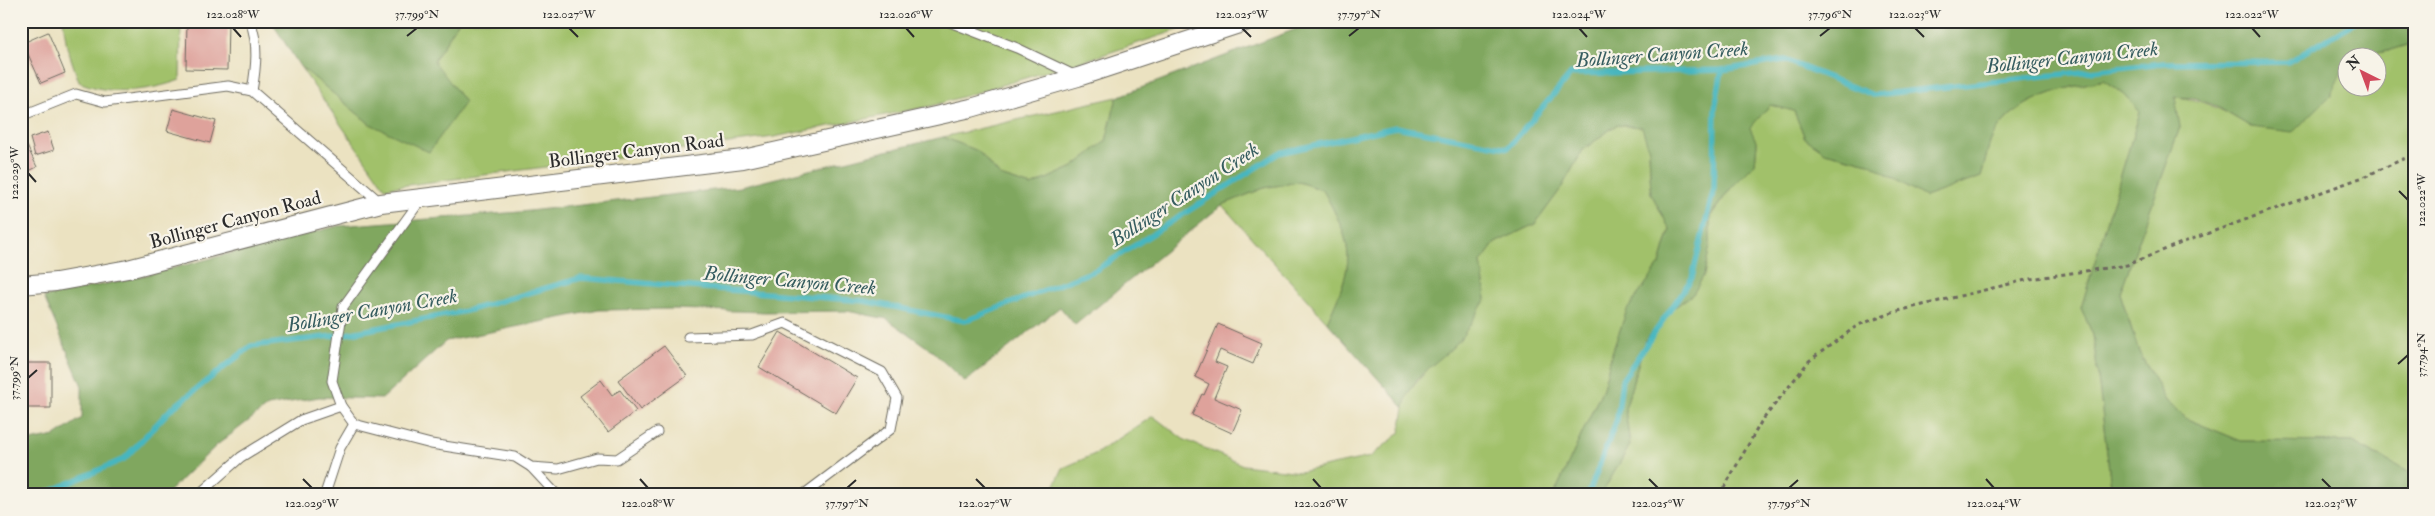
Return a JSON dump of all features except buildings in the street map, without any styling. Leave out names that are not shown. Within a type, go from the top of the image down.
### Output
[{"type":"street","name":"Bollinger Canyon Road","points":[[21,285],[56,282],[128,269],[381,203],[743,158],[971,108],[1078,78],[1248,21]]},
{"type":"lane","points":[[250,21],[255,34],[256,70],[252,91]]},
{"type":"lane","points":[[947,21],[1017,48],[1078,78]]},
{"type":"lane","points":[[21,116],[76,94],[105,102],[228,86],[252,91],[381,203]]},
{"type":"lane","points":[[423,197],[344,307],[332,381],[341,406],[354,424],[432,444],[515,457],[531,468],[557,495]]},
{"type":"lane","points":[[688,337],[752,336],[785,323],[882,372],[897,398],[891,429],[803,495]]},
{"type":"lane","points":[[198,495],[241,457],[302,420],[341,406]]},
{"type":"lane","points":[[327,495],[326,491],[340,448],[354,424]]},
{"type":"lane","points":[[531,468],[558,470],[597,458],[617,459],[657,432]]},
{"type":"path","points":[[1720,495],[1761,422],[1809,362],[1858,325],[1898,311],[2030,279],[2127,265],[2184,242],[2366,176],[2414,154]]},
{"type":"green space","points":[[63,21],[181,21],[180,80],[156,87],[130,90],[104,89],[79,82],[67,47]]},
{"type":"green space","points":[[271,21],[459,21],[434,61],[465,102],[429,152],[370,124],[299,65]]},
{"type":"green space","points":[[459,21],[1205,21],[1096,57],[931,106],[774,137],[385,188],[299,65],[370,124],[434,61]]},
{"type":"green space","points":[[1317,21],[1902,21],[1907,29],[1944,21],[2414,21],[2414,43],[2388,51],[2388,48],[2338,48],[2338,79],[2330,96],[2293,132],[2251,127],[2216,106],[2194,98],[2175,97],[2180,127],[2120,293],[2139,352],[2166,401],[2187,419],[2241,441],[2352,442],[2414,475],[2414,495],[2103,495],[2111,486],[2093,335],[2081,308],[2140,112],[2123,93],[2103,80],[2056,91],[2014,112],[1993,136],[1981,177],[1925,197],[1869,163],[1825,152],[1805,138],[1794,111],[1770,105],[1750,128],[1757,143],[1755,164],[1731,188],[1710,216],[1710,245],[1704,275],[1693,294],[1671,310],[1645,341],[1625,409],[1630,445],[1601,495],[1554,495],[1603,388],[1612,353],[1627,310],[1660,264],[1670,230],[1651,193],[1649,150],[1642,127],[1616,125],[1583,150],[1560,190],[1535,224],[1495,243],[1481,262],[1486,299],[1455,345],[1417,380],[1411,389],[1404,408],[1327,322],[1343,284],[1347,269],[1346,242],[1334,210],[1323,190],[1298,182],[1264,188],[1222,205],[1075,325],[1060,307],[965,382],[931,350],[887,319],[847,311],[599,310],[446,341],[382,399],[319,397],[268,406],[217,445],[165,495],[21,495],[21,443],[55,436],[82,418],[82,386],[44,297],[138,277],[338,226],[520,212],[740,187],[943,137],[978,151],[1000,176],[1031,186],[1073,167],[1106,141],[1117,97]]},
{"type":"green space","points":[[2414,43],[2414,475],[2352,442],[2241,441],[2187,419],[2166,401],[2139,352],[2120,293],[2180,127],[2174,97],[2205,103],[2224,111],[2251,127],[2330,96],[2338,79],[2338,98],[2388,98],[2388,51]]},
{"type":"green space","points":[[2103,80],[2123,93],[2140,112],[2081,308],[2093,335],[2111,486],[2103,495],[1601,495],[1630,445],[1625,409],[1645,341],[1671,310],[1693,294],[1704,275],[1710,245],[1710,217],[1731,188],[1755,164],[1757,143],[1749,128],[1770,105],[1794,111],[1805,138],[1825,152],[1869,163],[1925,197],[1981,177],[1993,136],[2014,112],[2057,91]]},
{"type":"green space","points":[[1117,97],[1106,141],[1073,167],[1031,186],[1000,176],[978,151],[943,137]]},
{"type":"green space","points":[[1616,125],[1643,127],[1649,150],[1651,193],[1670,229],[1660,264],[1627,310],[1612,353],[1603,388],[1554,495],[986,495],[999,489],[1036,493],[1053,489],[1063,468],[1097,453],[1153,416],[1183,439],[1243,465],[1300,472],[1370,457],[1400,433],[1406,395],[1432,364],[1455,345],[1486,299],[1481,262],[1495,243],[1535,224],[1560,190],[1583,150]]},
{"type":"green space","points":[[1298,182],[1323,190],[1334,210],[1346,242],[1347,269],[1343,284],[1327,322],[1222,205],[1264,188]]},
{"type":"waterway","name":"Bollinger Canyon Creek","points":[[42,495],[124,459],[170,410],[251,346],[341,335],[466,311],[581,278],[864,301],[965,321],[1096,270],[1279,153],[1396,127],[1508,148],[1571,74],[1722,70],[1785,60],[1873,95],[2163,63],[2288,62],[2358,21]]},
{"type":"waterway","points":[[1588,495],[1617,419],[1622,380],[1692,278],[1714,188],[1715,108],[1722,70]]}]
